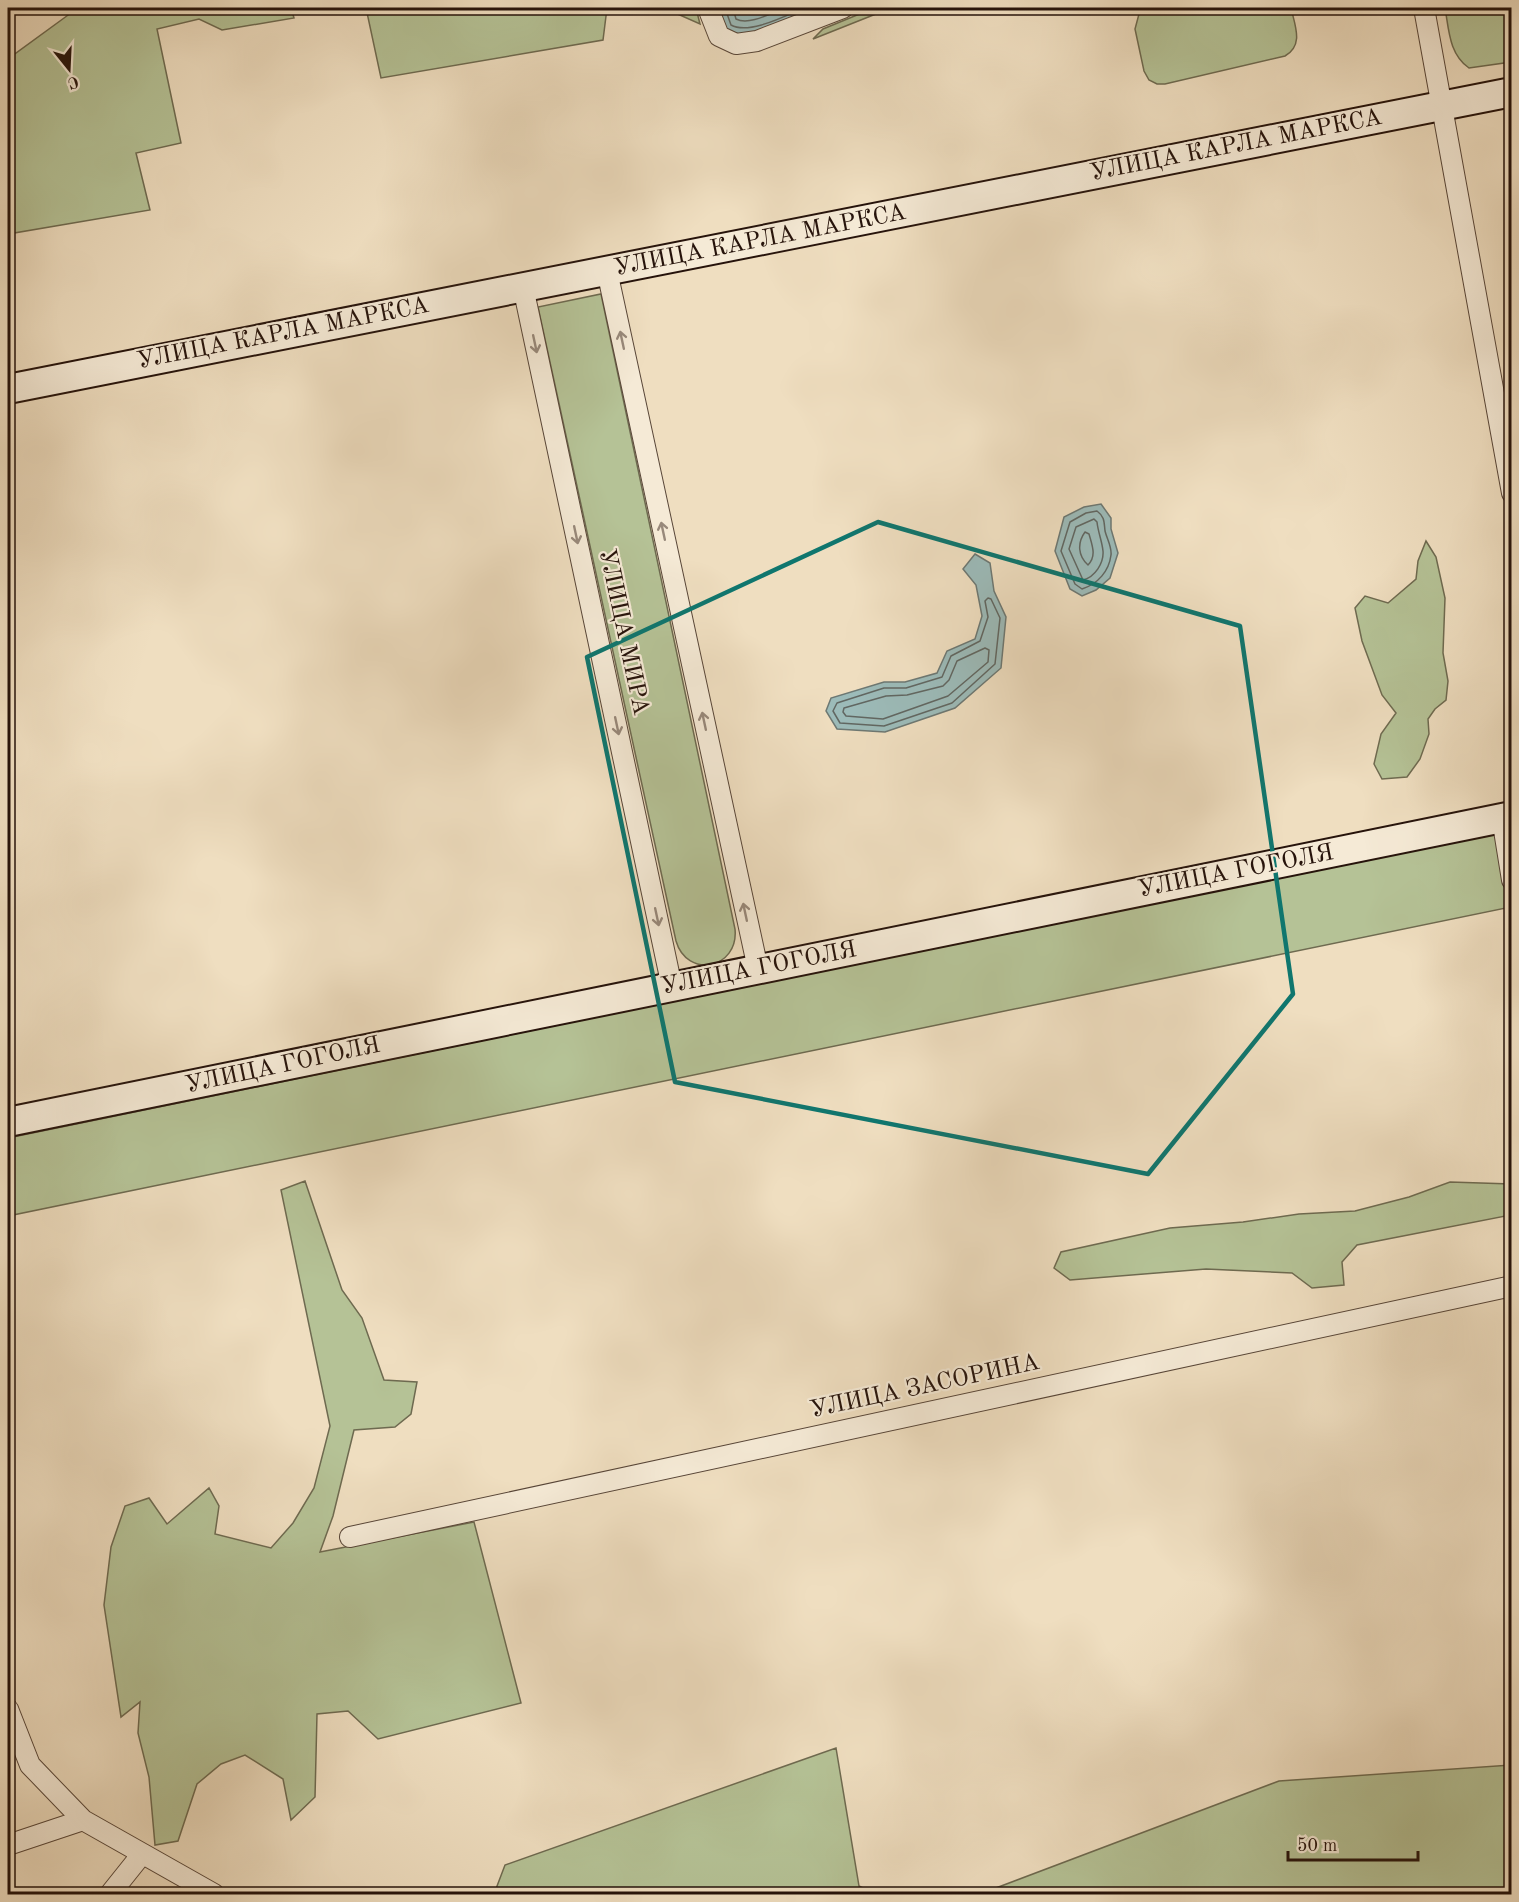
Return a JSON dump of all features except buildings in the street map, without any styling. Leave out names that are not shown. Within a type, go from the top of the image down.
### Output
[{"type":"street","points":[[708,8],[719,36],[736,44],[757,41],[843,8]]},
{"type":"street","points":[[1424,8],[1512,493]]},
{"type":"street","name":"УЛИЦА КАРЛА МАРКСА","points":[[8,389],[1512,92]]},
{"type":"street","points":[[607,271],[758,969]]},
{"type":"street","name":"УЛИЦА МИРА","points":[[523,287],[672,987]]},
{"type":"street","points":[[1507,817],[1512,880]]},
{"type":"street","name":"УЛИЦА ГОГОЛЯ","points":[[8,1122],[1507,817]]},
{"type":"street","name":"УЛИЦА ЗАСОРИНА","points":[[350,1537],[1512,1286]]},
{"type":"street","points":[[8,1709],[30,1765],[83,1820],[214,1894]]},
{"type":"street","points":[[8,1845],[83,1820]]},
{"type":"street","points":[[110,1894],[142,1854]]},
{"type":"highlighted area","points":[[878,522],[1240,626],[1293,994],[1148,1174],[675,1082],[587,657]]},
{"type":"green space","points":[[73,8],[291,8],[294,18],[222,30],[199,19],[157,29],[181,143],[136,153],[150,210],[8,234],[8,59],[75,10]]},
{"type":"green space","points":[[366,8],[607,8],[603,40],[381,78]]},
{"type":"green space","points":[[664,8],[696,8],[700,24]]},
{"type":"green space","points":[[874,8],[891,8],[813,39],[823,29]]},
{"type":"green space","points":[[1155,8],[1291,8],[1297,35],[1295,46],[1285,56],[1157,84],[1149,80],[1144,71],[1135,29],[1139,14]]},
{"type":"green space","points":[[1445,8],[1511,8],[1511,62],[1469,68],[1457,56],[1454,49]]},
{"type":"green space","points":[[601,294],[735,929],[734,943],[729,953],[721,960],[711,964],[690,961],[682,953],[676,941],[538,307]]},
{"type":"green space","points":[[1426,541],[1436,557],[1445,598],[1443,653],[1448,681],[1446,700],[1428,719],[1429,734],[1420,759],[1407,777],[1382,779],[1374,764],[1381,734],[1396,713],[1382,695],[1362,641],[1355,608],[1365,596],[1388,603],[1416,579],[1418,561]]},
{"type":"green space","points":[[1511,829],[1511,907],[8,1216],[8,1138]]},
{"type":"green space","points":[[305,1181],[342,1290],[362,1318],[384,1380],[417,1382],[411,1414],[395,1427],[354,1430],[333,1516],[320,1552],[474,1522],[521,1703],[378,1739],[348,1711],[317,1714],[315,1797],[291,1820],[283,1779],[245,1755],[221,1764],[197,1784],[178,1841],[155,1845],[149,1777],[138,1733],[140,1702],[121,1717],[104,1605],[111,1547],[125,1506],[149,1498],[167,1524],[209,1488],[219,1506],[215,1534],[271,1548],[293,1523],[314,1488],[330,1426],[281,1190]]},
{"type":"green space","points":[[1450,1182],[1511,1184],[1511,1215],[1357,1245],[1342,1262],[1344,1285],[1312,1288],[1292,1273],[1206,1269],[1070,1280],[1054,1268],[1061,1252],[1170,1228],[1243,1222],[1299,1214],[1355,1211],[1409,1197]]},
{"type":"green space","points":[[836,1748],[859,1886],[875,1894],[494,1894],[505,1865]]},
{"type":"green space","points":[[1511,1765],[1511,1894],[980,1894],[1279,1781]]},
{"type":"water","points":[[719,8],[819,8],[771,27],[745,34],[734,34],[726,30]]},
{"type":"water","points":[[1101,504],[1111,518],[1111,529],[1118,553],[1110,578],[1096,590],[1082,596],[1070,589],[1055,551],[1064,517],[1084,507]]},
{"type":"water","points":[[975,554],[990,563],[994,591],[1006,617],[1001,668],[955,708],[885,732],[837,729],[826,711],[831,698],[884,682],[905,682],[937,673],[947,651],[975,639],[982,616],[976,585],[963,569]]}]
